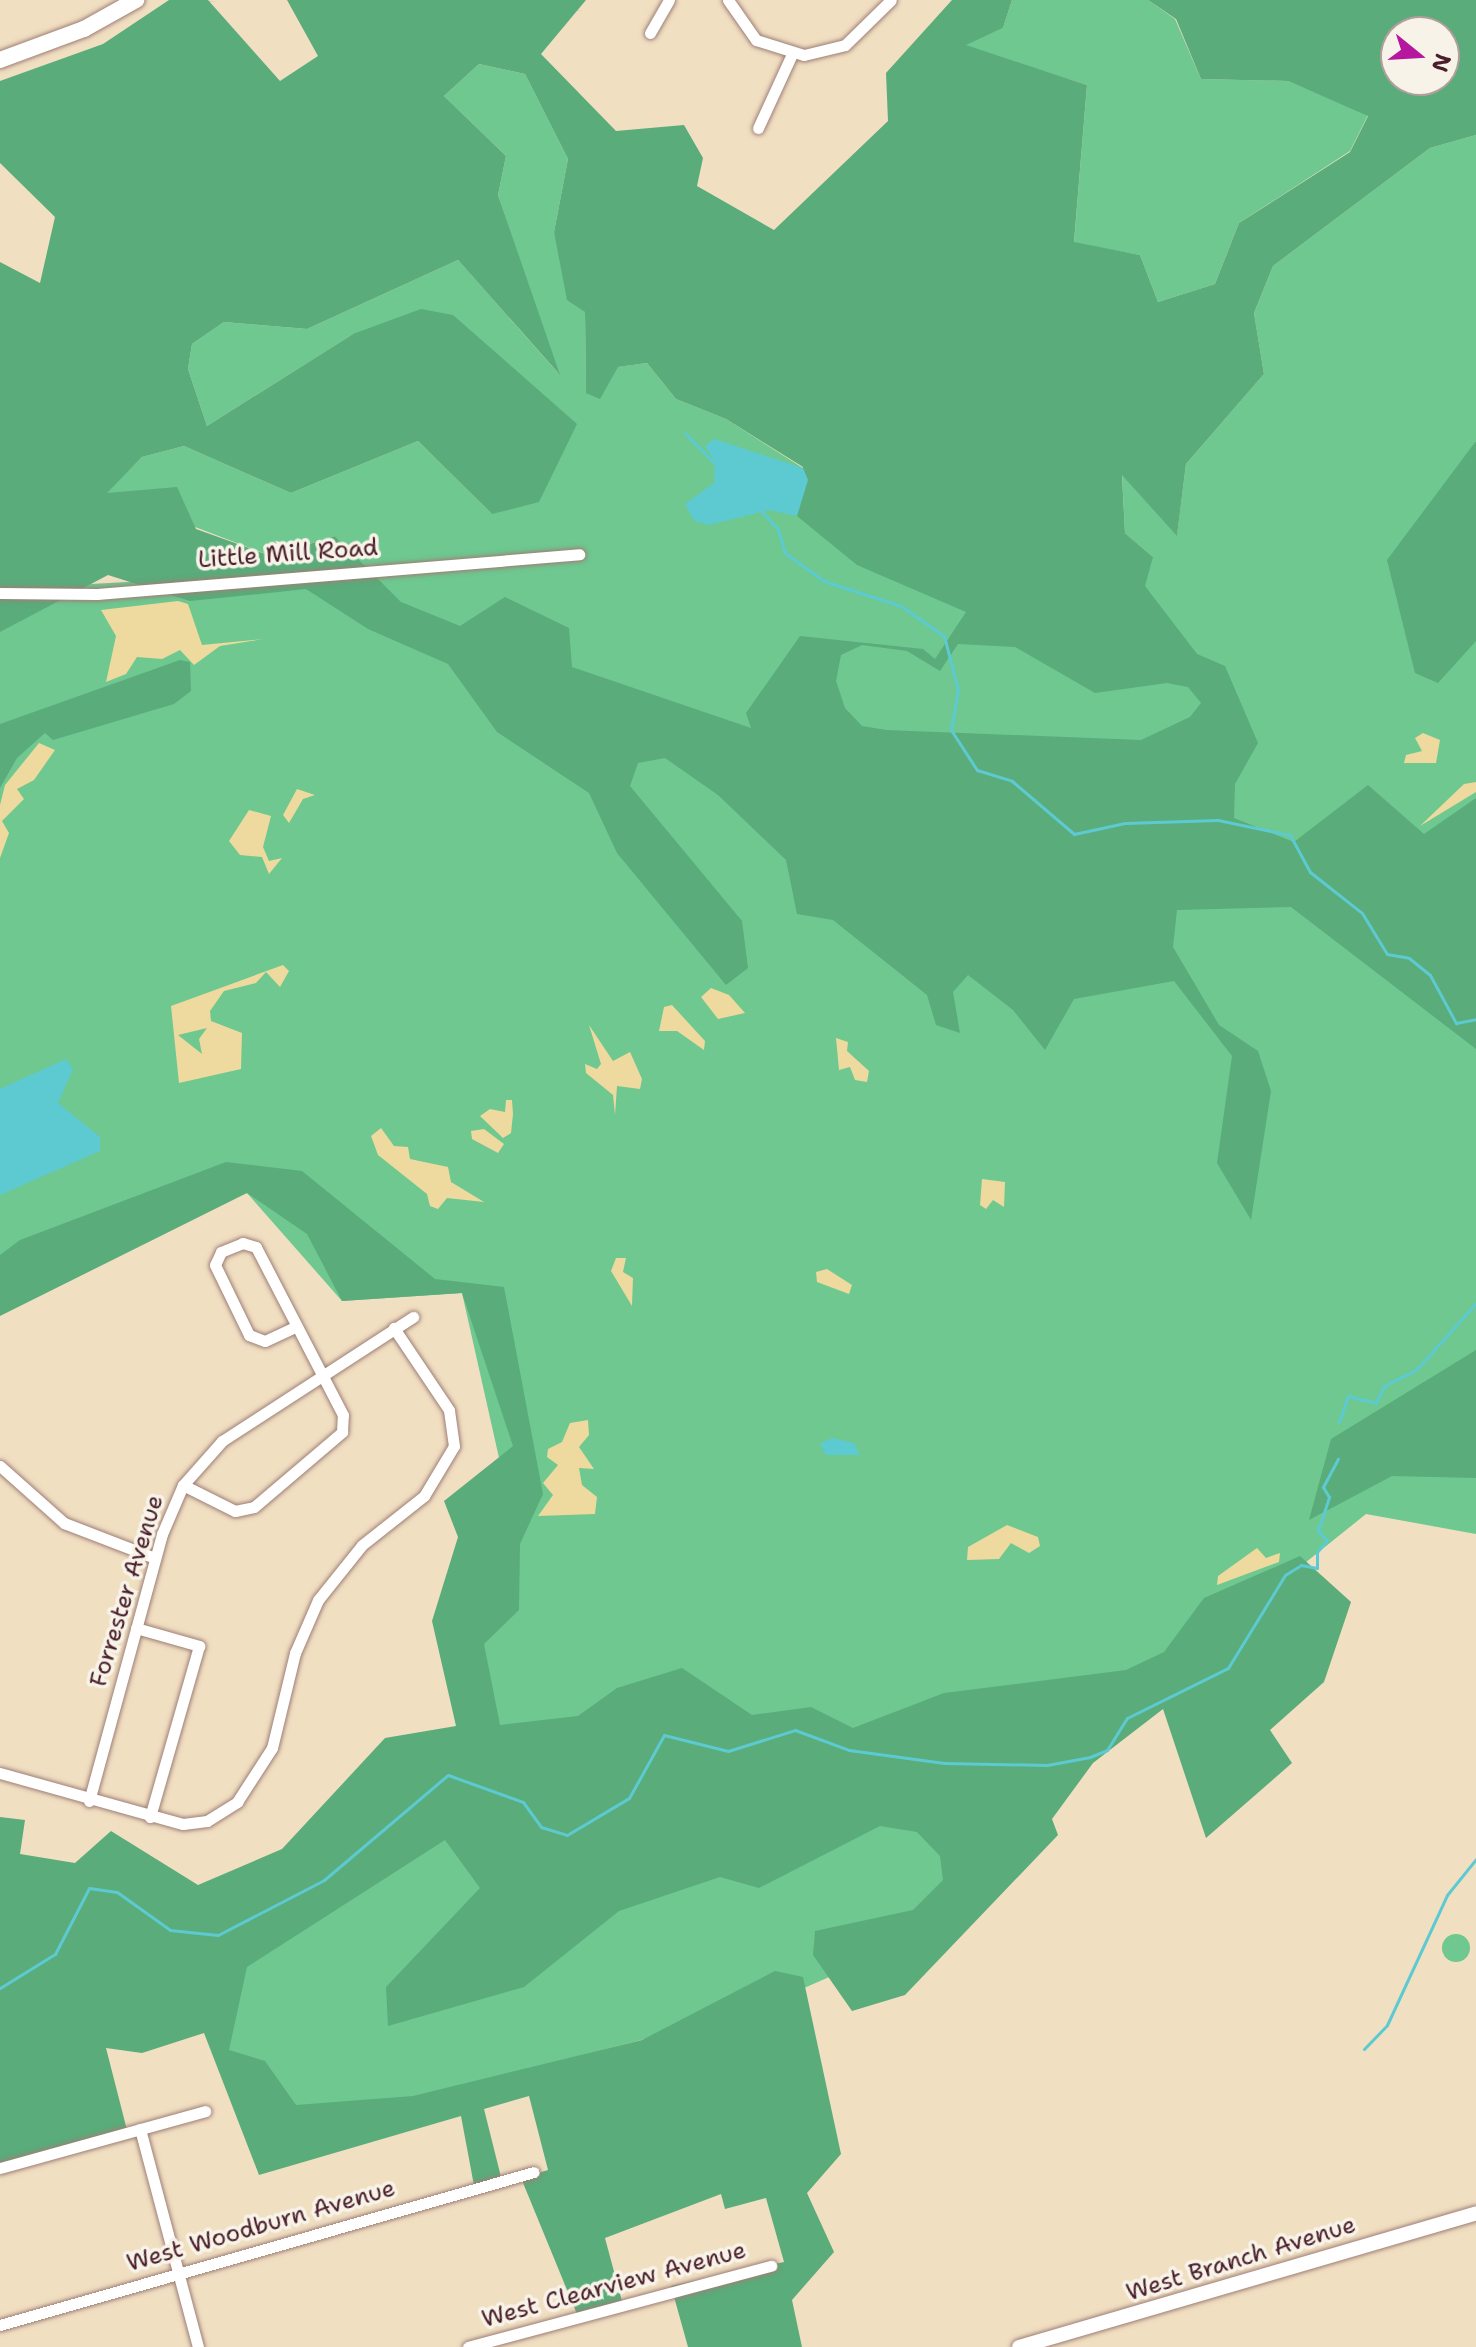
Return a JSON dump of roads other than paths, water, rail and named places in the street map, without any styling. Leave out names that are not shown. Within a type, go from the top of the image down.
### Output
[{"type":"main road","points":[[0,60],[84,29],[136,0]]},
{"type":"street","points":[[650,33],[669,0]]},
{"type":"street","points":[[728,0],[756,40],[792,54],[845,45],[891,0]]},
{"type":"street","points":[[758,128],[792,54]]},
{"type":"street","name":"Little Mill Road","points":[[0,593],[97,594],[579,554]]},
{"type":"street","points":[[183,1485],[235,1511],[294,1477],[342,1432],[343,1415],[319,1376],[256,1247],[243,1243],[221,1252],[215,1265],[249,1335],[265,1341],[295,1327]]},
{"type":"street","name":"Forrester Avenue","points":[[89,1801],[155,1558],[183,1485],[222,1441],[413,1317]]},
{"type":"street","points":[[0,1773],[150,1817],[207,1821],[256,1781],[318,1600],[362,1545],[443,1471],[454,1446],[449,1410],[394,1328]]},
{"type":"street","points":[[0,1466],[64,1523],[155,1558]]},
{"type":"street","points":[[136,1628],[199,1646],[150,1817]]},
{"type":"street","points":[[0,2168],[205,2111]]},
{"type":"street","points":[[140,2129],[176,2274],[198,2347]]},
{"type":"street","name":"West Woodburn Avenue","points":[[0,2325],[534,2172]]},
{"type":"street","name":"West Branch Avenue","points":[[1019,2347],[1476,2213]]},
{"type":"street","name":"West Clearview Avenue","points":[[468,2347],[771,2266]]},
{"type":"water","points":[[714,439],[803,468],[808,480],[797,516],[769,510],[709,525],[694,521],[685,504],[714,483],[715,462],[705,446]]},
{"type":"water","points":[[66,1059],[73,1069],[58,1103],[100,1137],[100,1151],[0,1195],[0,1089]]},
{"type":"water","points":[[832,1438],[854,1443],[860,1455],[826,1455],[820,1444]]},
{"type":"waterway","points":[[685,433],[717,466]]},
{"type":"waterway","points":[[761,511],[778,529],[785,553],[824,581],[901,606],[944,636],[958,690],[951,730],[977,770],[1012,781],[1074,834],[1125,823],[1218,820],[1290,835],[1310,872],[1362,913],[1387,954],[1409,958],[1430,975],[1456,1023],[1476,1019]]},
{"type":"waterway","points":[[1339,1422],[1348,1396],[1376,1403],[1384,1386],[1416,1370],[1476,1303]]},
{"type":"waterway","points":[[0,1988],[55,1954],[89,1888],[117,1892],[170,1930],[218,1935],[324,1880],[448,1775],[523,1802],[541,1827],[567,1835],[629,1798],[664,1735],[728,1751],[795,1730],[849,1750],[944,1763],[1047,1765],[1090,1757],[1107,1750],[1127,1718],[1228,1668],[1285,1575],[1301,1565],[1317,1568],[1317,1552],[1327,1540],[1318,1531],[1329,1497],[1323,1487],[1338,1459]]},
{"type":"waterway","points":[[1364,2049],[1387,2025],[1447,1895],[1476,1859]]}]
